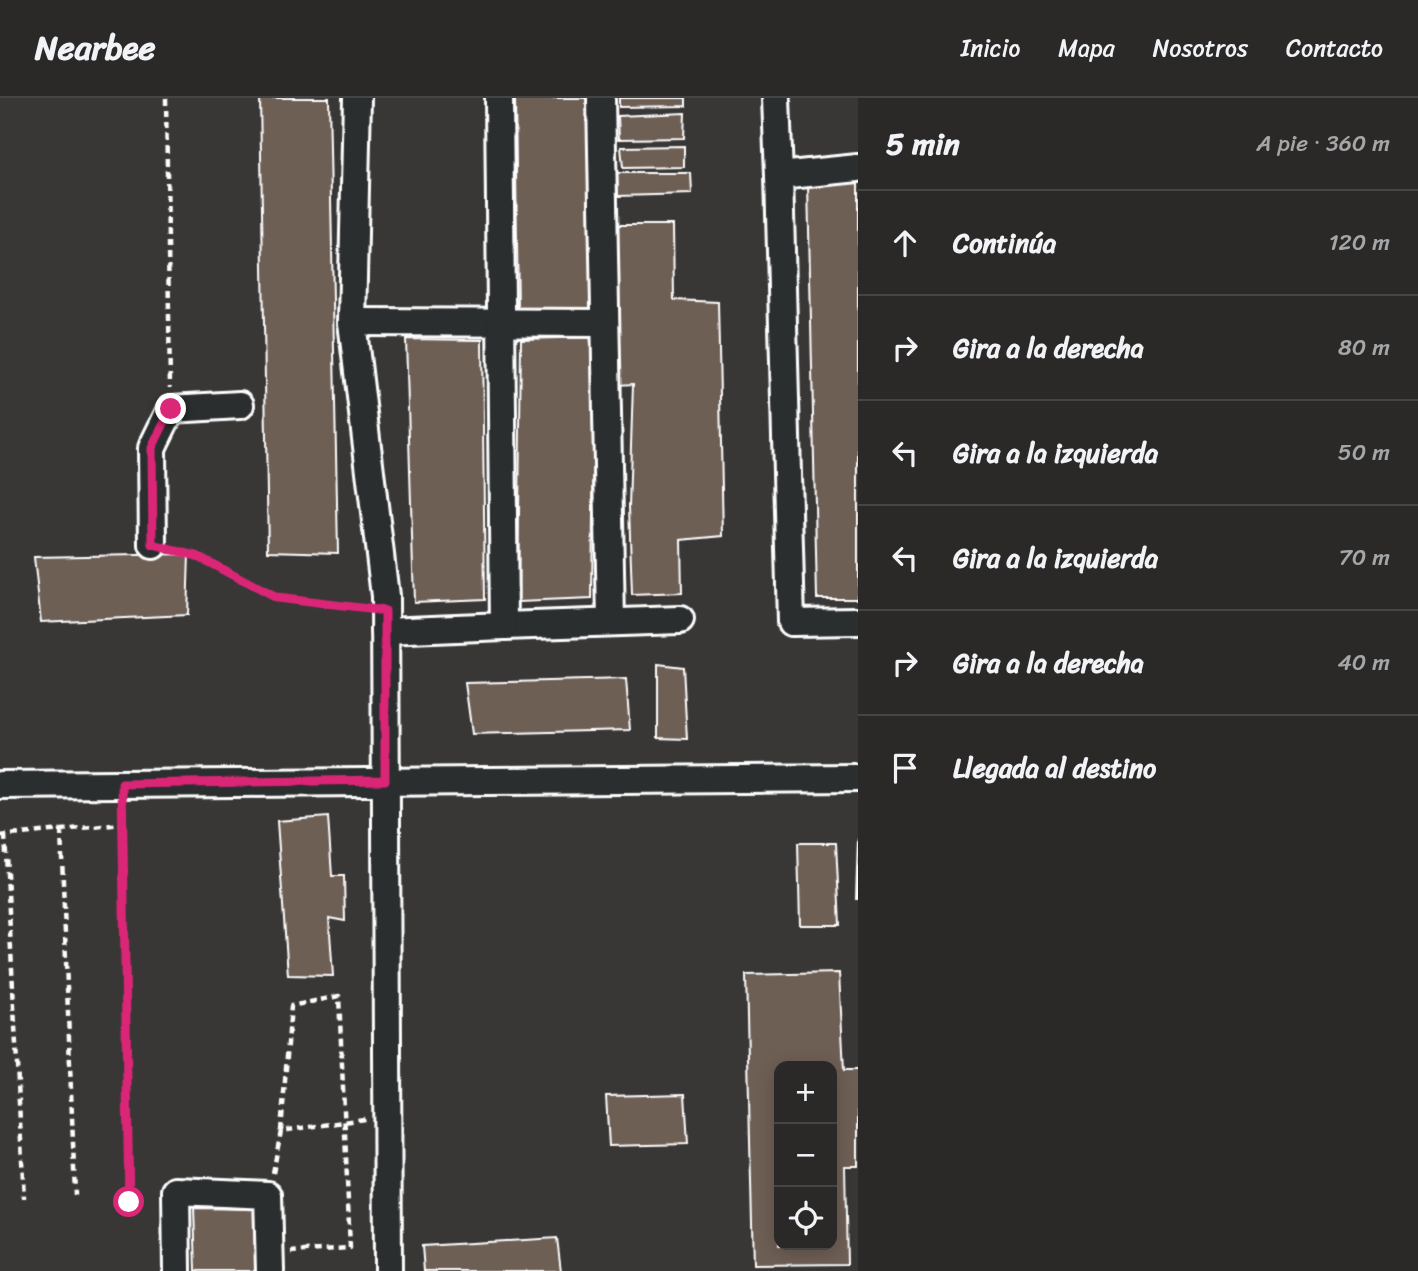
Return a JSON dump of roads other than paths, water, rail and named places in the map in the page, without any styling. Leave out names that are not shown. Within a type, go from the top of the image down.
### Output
[{"type":"lane","points":[[357,98],[352,321],[385,621],[388,1271]]},
{"type":"lane","points":[[499,98],[503,626]]},
{"type":"lane","points":[[601,98],[611,622]]},
{"type":"lane","points":[[776,98],[791,622],[858,621]]},
{"type":"lane","points":[[779,176],[858,168]]},
{"type":"lane","points":[[352,321],[605,323]]},
{"type":"lane","points":[[153,545],[152,448],[171,409],[240,405]]},
{"type":"lane","points":[[385,621],[503,626],[680,620]]},
{"type":"lane","points":[[0,785],[858,778]]},
{"type":"lane","points":[[177,1271],[176,1191],[268,1195],[270,1262]]}]
